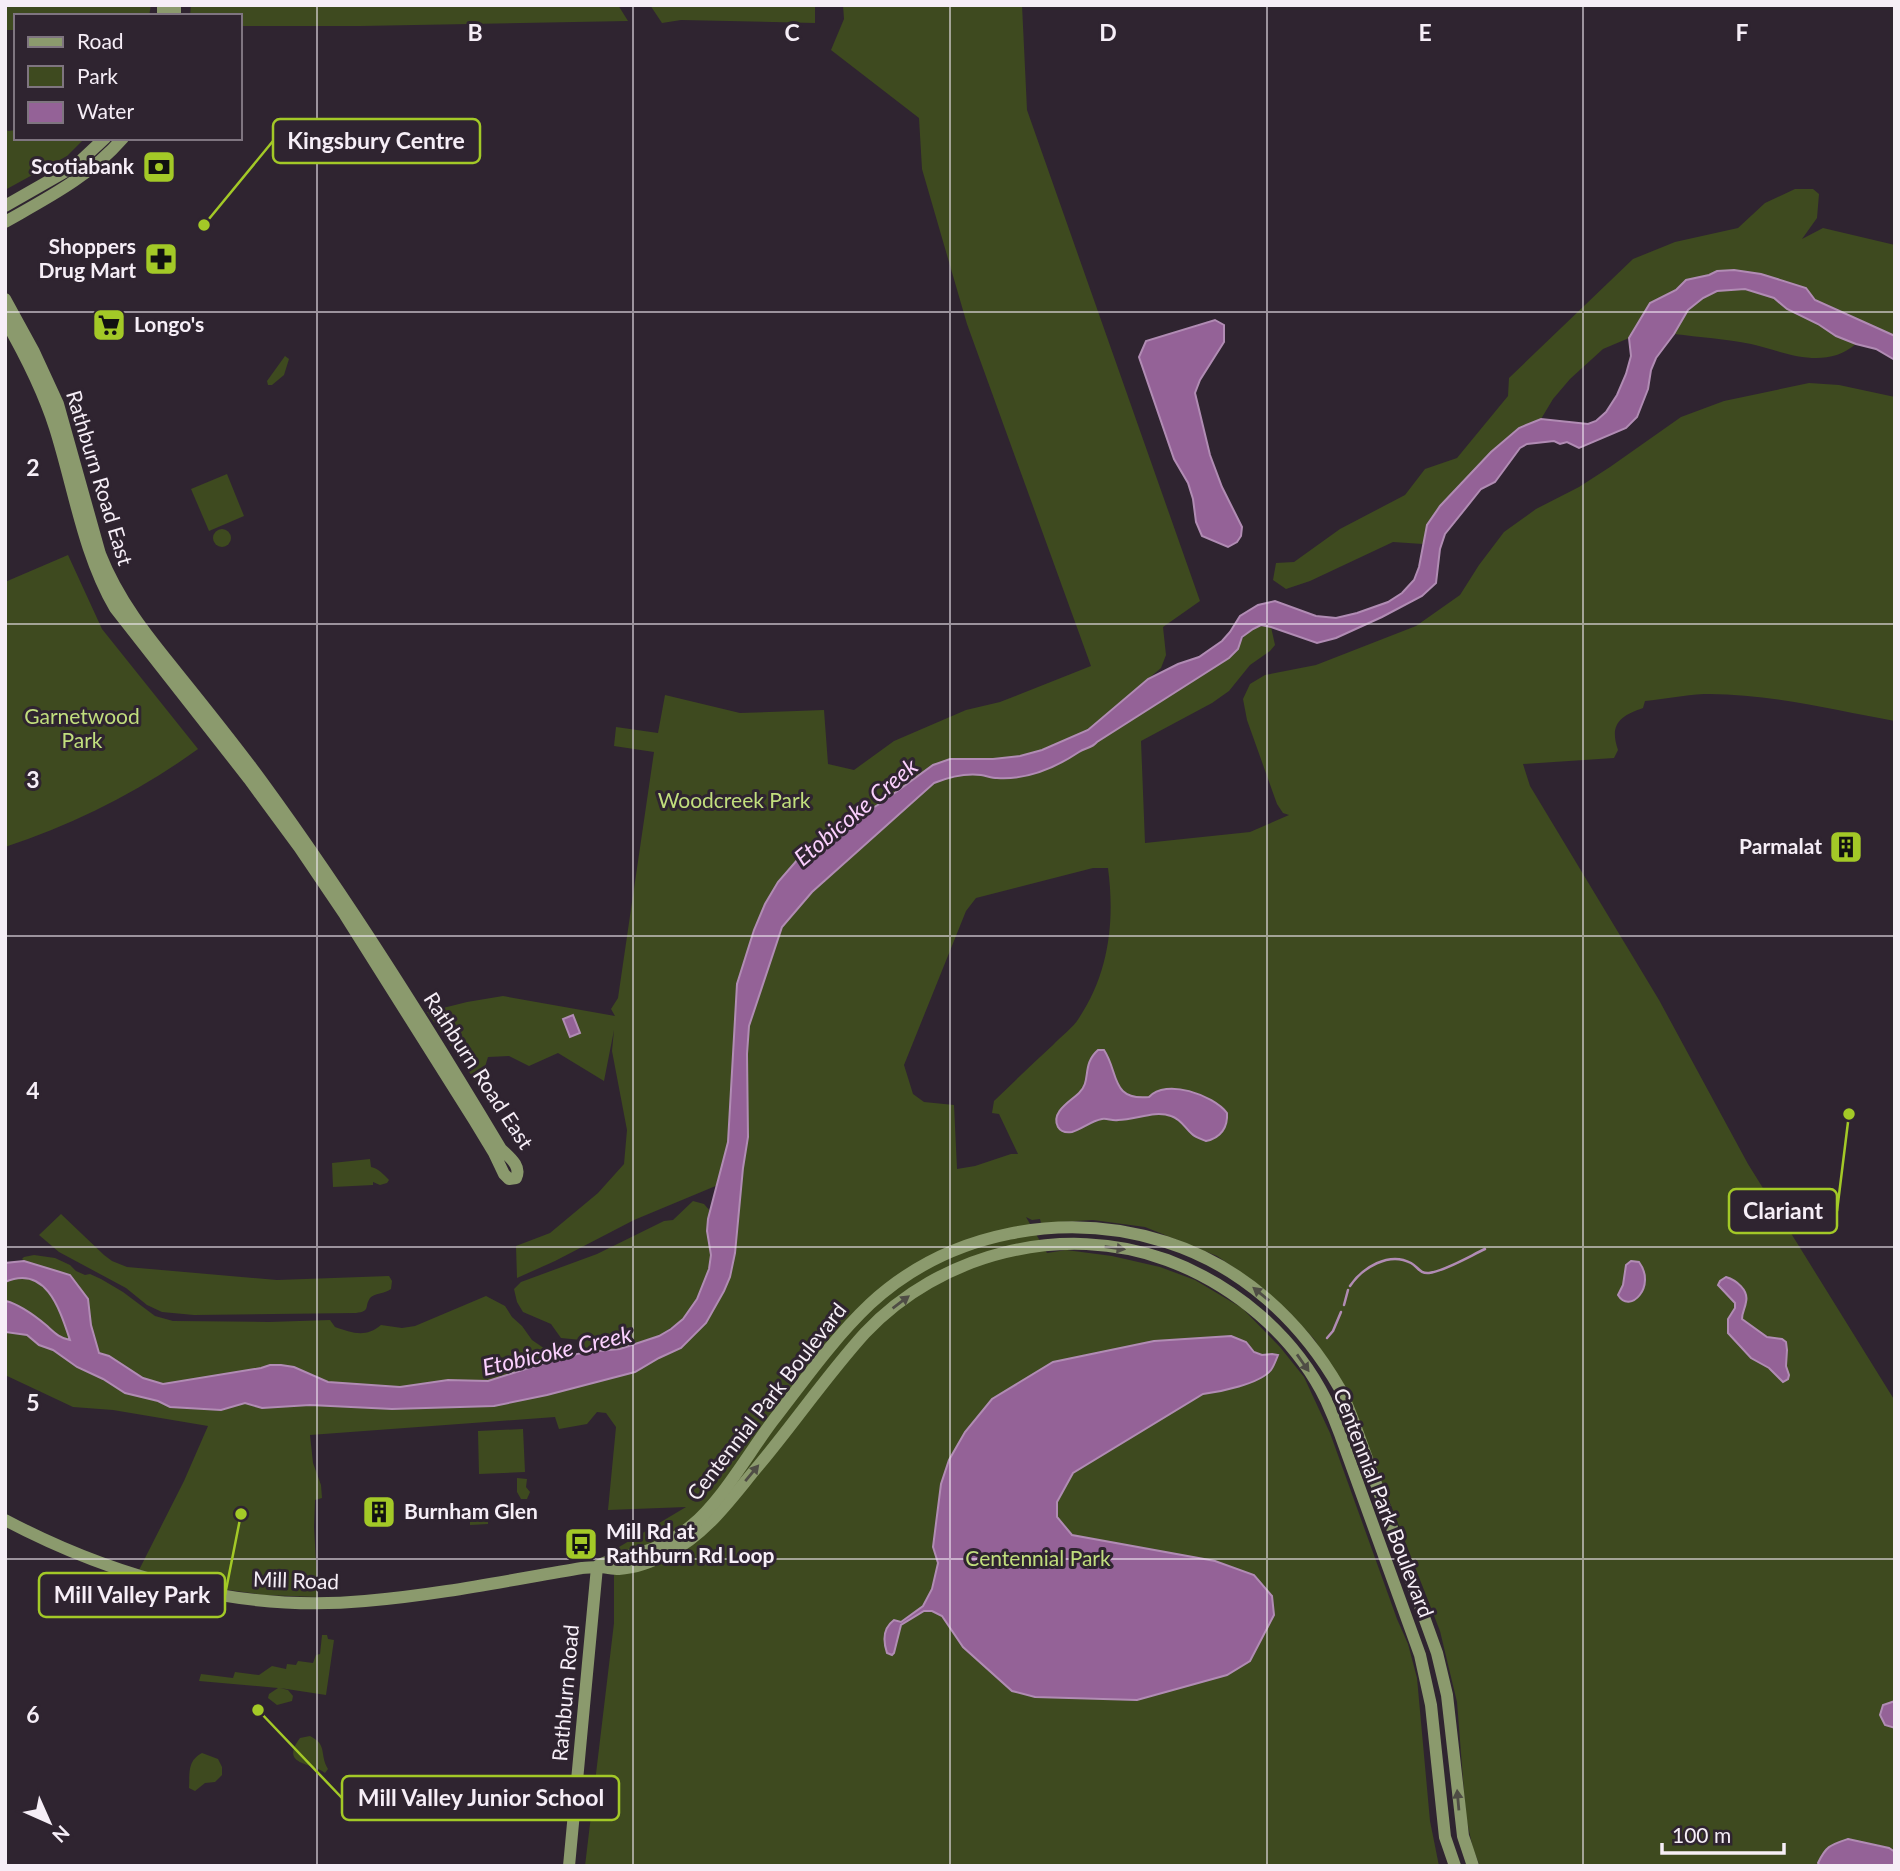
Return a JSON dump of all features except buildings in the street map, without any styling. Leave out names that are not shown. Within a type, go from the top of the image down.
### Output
[{"type":"street","points":[[5,206],[75,166],[103,140]]},
{"type":"street","points":[[5,222],[71,185],[107,156],[121,140]]},
{"type":"street","name":"Rathburn Road East","points":[[5,299],[58,404],[100,554],[127,609],[257,774],[339,889],[501,1149],[516,1166],[516,1178],[509,1179],[504,1174],[467,1109],[299,847],[204,720],[115,608],[93,563],[55,428],[40,387],[5,320]]},
{"type":"street","name":"Centennial Park Boulevard","points":[[597,1567],[610,1560],[638,1554],[664,1544],[703,1515],[854,1320],[884,1292],[928,1263],[967,1246],[1036,1228],[1087,1227],[1122,1231],[1180,1247],[1248,1283],[1285,1315],[1302,1333],[1341,1392],[1437,1653],[1447,1695],[1463,1836],[1473,1866]]},
{"type":"street","name":"Centennial Park Boulevard","points":[[597,1567],[617,1569],[650,1562],[668,1554],[701,1532],[774,1447],[866,1332],[895,1306],[934,1279],[974,1261],[1030,1247],[1082,1244],[1108,1246],[1157,1257],[1208,1279],[1255,1311],[1300,1358],[1326,1399],[1420,1655],[1431,1705],[1445,1837],[1455,1866]]},
{"type":"street","name":"Mill Road","points":[[5,1520],[105,1565],[208,1593],[274,1602],[363,1602],[597,1567]]},
{"type":"street","name":"Rathburn Road","points":[[569,1866],[597,1567]]},
{"type":"green space","points":[[5,5],[151,5],[149,14],[14,14],[14,30],[5,30]]},
{"type":"green space","points":[[191,5],[618,5],[628,21],[242,26],[242,14],[190,14]]},
{"type":"green space","points":[[650,5],[815,5],[815,23],[681,20],[662,23]]},
{"type":"green space","name":"Woodcreek Park","points":[[843,5],[1022,5],[1027,110],[1200,601],[1163,627],[1166,655],[1161,668],[1088,730],[1042,750],[1020,756],[950,759],[933,765],[881,803],[829,834],[798,859],[765,904],[737,984],[728,1142],[718,1185],[634,1220],[517,1278],[516,1246],[550,1233],[598,1193],[624,1164],[627,1130],[612,1051],[614,1030],[604,1081],[558,1053],[529,1066],[509,1056],[488,1057],[479,1086],[427,1012],[503,996],[615,1016],[611,1009],[618,998],[654,752],[614,746],[616,727],[658,733],[665,695],[740,713],[824,710],[828,764],[854,770],[894,741],[966,710],[1000,702],[1091,666],[967,324],[922,169],[919,118],[831,50],[844,19]]},
{"type":"green space","points":[[5,128],[8,131],[14,130],[14,140],[83,140],[67,156],[5,190]]},
{"type":"green space","points":[[1795,189],[1813,189],[1819,194],[1817,218],[1802,239],[1823,228],[1895,245],[1895,336],[1815,300],[1806,288],[1717,271],[1686,280],[1676,290],[1650,303],[1629,338],[1603,349],[1570,379],[1541,419],[1519,428],[1491,452],[1440,506],[1427,525],[1423,544],[1393,542],[1310,581],[1286,589],[1273,580],[1276,563],[1294,562],[1340,529],[1405,495],[1425,469],[1457,458],[1508,396],[1509,378],[1633,259],[1675,242],[1738,228],[1765,203]]},
{"type":"green space","points":[[1745,289],[1774,298],[1787,309],[1856,344],[1831,357],[1818,358],[1791,355],[1742,342],[1674,334],[1696,303],[1711,294]]},
{"type":"green space","points":[[285,356],[289,359],[284,375],[272,385],[268,385],[267,381]]},
{"type":"green space","name":"Centennial Park","points":[[1809,383],[1839,385],[1895,397],[1895,721],[1776,699],[1728,694],[1689,695],[1645,701],[1643,708],[1618,722],[1615,734],[1618,750],[1614,758],[1523,764],[1530,786],[1659,1000],[1748,1164],[1895,1401],[1895,1866],[1480,1866],[1466,1817],[1457,1702],[1440,1631],[1363,1434],[1331,1366],[1314,1339],[1255,1282],[1217,1256],[1145,1227],[1093,1220],[1041,1223],[1040,1219],[1032,1220],[1026,1217],[1047,1253],[1066,1250],[1112,1256],[1160,1267],[1195,1280],[1242,1308],[1280,1347],[1304,1377],[1330,1433],[1408,1644],[1417,1678],[1430,1821],[1439,1866],[585,1866],[614,1623],[614,1550],[686,1507],[608,1510],[616,1427],[606,1413],[597,1412],[587,1424],[559,1429],[555,1417],[310,1435],[313,1463],[321,1485],[322,1498],[315,1500],[318,1597],[264,1595],[215,1588],[139,1570],[184,1481],[208,1426],[113,1410],[73,1407],[5,1375],[5,1332],[27,1335],[39,1345],[53,1350],[125,1393],[158,1401],[170,1407],[221,1410],[245,1403],[262,1408],[310,1405],[392,1409],[494,1406],[635,1372],[681,1348],[706,1323],[724,1291],[735,1253],[748,1137],[749,1026],[782,927],[812,892],[934,783],[969,775],[1019,777],[1060,763],[1093,746],[1229,658],[1255,627],[1271,627],[1275,645],[1270,651],[1250,665],[1229,691],[1212,703],[1141,741],[1145,843],[1250,832],[1289,815],[1283,813],[1277,804],[1247,720],[1243,699],[1250,684],[1265,675],[1316,665],[1416,626],[1460,595],[1504,532],[1536,509],[1610,467],[1681,417],[1724,401]],"holes":[[[1093,868],[1108,868],[1110,927],[1103,965],[1089,1001],[1074,1025],[994,1101],[992,1113],[999,1114],[1018,1154],[957,1169],[954,1105],[924,1102],[913,1094],[904,1065],[966,911],[976,898]]]},
{"type":"green space","points":[[227,474],[244,516],[209,531],[191,489]]},
{"type":"green space","points":[[222,529],[230,534],[231,538],[226,546],[222,547],[214,542],[213,538],[218,530]]},
{"type":"green space","name":"Garnetwood Park","points":[[68,555],[102,629],[198,749],[176,765],[105,806],[5,847],[5,582]]},
{"type":"green space","points":[[370,1159],[371,1167],[389,1180],[387,1183],[333,1187],[332,1163]]},
{"type":"green space","points":[[693,1201],[704,1204],[710,1211],[707,1231],[711,1255],[709,1269],[697,1299],[683,1319],[659,1336],[620,1349],[587,1352],[581,1340],[561,1338],[551,1324],[523,1312],[514,1289],[521,1282],[597,1254],[664,1221],[673,1220]]},
{"type":"green space","points":[[61,1214],[104,1255],[127,1267],[277,1280],[389,1276],[392,1281],[391,1289],[372,1296],[365,1310],[356,1313],[194,1315],[162,1312],[147,1305],[126,1288],[59,1252],[39,1235]]},
{"type":"green space","points":[[34,1255],[55,1258],[76,1271],[101,1279],[155,1316],[173,1321],[330,1320],[335,1327],[364,1333],[381,1325],[402,1328],[415,1326],[486,1296],[505,1306],[532,1340],[548,1351],[553,1361],[488,1381],[448,1380],[400,1387],[328,1382],[294,1367],[281,1365],[163,1384],[143,1378],[109,1356],[99,1353],[91,1325],[88,1299],[22,1259]]},
{"type":"green space","points":[[26,1278],[37,1280],[50,1291],[59,1307],[70,1340],[57,1334],[27,1311],[5,1301],[5,1282]]},
{"type":"green space","points":[[523,1429],[525,1472],[479,1474],[478,1431]]},
{"type":"green space","points":[[517,1478],[527,1479],[526,1487],[530,1492],[527,1499],[521,1499],[517,1492]]},
{"type":"green space","points":[[470,1513],[488,1513],[488,1524],[470,1525]]},
{"type":"green space","points":[[322,1635],[334,1640],[326,1695],[280,1688],[288,1690],[293,1696],[292,1701],[277,1705],[268,1698],[269,1694],[278,1688],[199,1681],[201,1674],[233,1678],[235,1672],[259,1675],[272,1666],[286,1669],[287,1664],[296,1665],[298,1661],[313,1663],[316,1655],[320,1654]]},
{"type":"green space","points":[[310,1736],[321,1746],[328,1769],[325,1773],[300,1762],[293,1754],[300,1738]]},
{"type":"green space","points":[[202,1753],[218,1759],[222,1775],[215,1782],[205,1783],[195,1791],[189,1788],[190,1768]]},
{"type":"water","name":"Etobicoke Creek","points":[[1734,270],[1761,274],[1806,288],[1815,300],[1895,336],[1895,360],[1876,349],[1836,336],[1787,309],[1774,298],[1745,289],[1717,291],[1688,310],[1656,358],[1637,417],[1626,428],[1579,448],[1567,442],[1560,444],[1554,441],[1527,444],[1520,448],[1495,482],[1481,489],[1445,534],[1440,549],[1436,583],[1422,596],[1336,638],[1317,643],[1261,625],[1242,637],[1238,649],[1229,658],[1093,746],[1060,763],[1019,777],[969,775],[934,783],[812,892],[782,927],[749,1026],[748,1137],[730,1277],[706,1323],[681,1348],[635,1372],[494,1406],[392,1409],[310,1405],[262,1408],[245,1403],[221,1410],[170,1407],[158,1401],[125,1393],[77,1367],[53,1350],[39,1345],[27,1335],[5,1332],[6,1301],[27,1311],[57,1334],[70,1340],[56,1304],[41,1285],[31,1279],[19,1278],[5,1282],[5,1263],[24,1261],[70,1275],[88,1299],[91,1325],[99,1353],[109,1356],[143,1378],[163,1384],[270,1365],[294,1367],[328,1382],[400,1387],[448,1380],[488,1381],[563,1357],[620,1349],[659,1336],[671,1329],[683,1319],[697,1299],[709,1269],[711,1255],[708,1219],[728,1142],[737,984],[765,904],[778,882],[798,859],[829,834],[881,803],[933,765],[950,759],[1020,756],[1042,750],[1088,730],[1148,679],[1199,657],[1222,641],[1240,616],[1258,605],[1275,601],[1316,616],[1336,618],[1388,602],[1402,593],[1414,580],[1427,525],[1440,506],[1491,452],[1519,428],[1541,419],[1588,424],[1596,421],[1606,412],[1617,395],[1631,356],[1629,338],[1650,303],[1676,290],[1686,280],[1717,271]]},
{"type":"water","points":[[1215,320],[1224,325],[1224,342],[1195,393],[1210,455],[1242,527],[1237,542],[1228,547],[1202,536],[1196,522],[1188,483],[1174,459],[1139,357],[1146,341]]},
{"type":"water","points":[[573,1015],[580,1033],[570,1037],[563,1019]]},
{"type":"water","points":[[1098,1050],[1104,1050],[1118,1083],[1128,1094],[1149,1097],[1157,1091],[1177,1089],[1201,1095],[1227,1113],[1222,1131],[1206,1141],[1193,1135],[1174,1117],[1165,1114],[1125,1120],[1102,1119],[1072,1132],[1061,1130],[1056,1122],[1057,1116],[1062,1107],[1083,1088],[1090,1061]]},
{"type":"water","points":[[1631,1261],[1639,1262],[1645,1280],[1640,1295],[1629,1302],[1618,1295],[1623,1285],[1626,1265]]},
{"type":"water","points":[[1726,1277],[1738,1283],[1746,1293],[1742,1319],[1767,1337],[1786,1342],[1786,1366],[1789,1375],[1783,1382],[1769,1368],[1751,1358],[1728,1333],[1728,1319],[1735,1303],[1718,1285]]},
{"type":"water","points":[[1231,1336],[1246,1342],[1254,1352],[1278,1355],[1271,1370],[1249,1383],[1203,1394],[1073,1473],[1057,1502],[1057,1517],[1072,1535],[1215,1561],[1254,1575],[1272,1596],[1274,1615],[1250,1661],[1227,1675],[1137,1700],[1035,1697],[1012,1691],[963,1647],[942,1616],[932,1611],[924,1611],[901,1625],[894,1653],[887,1653],[885,1639],[888,1627],[894,1620],[901,1622],[923,1606],[932,1589],[938,1563],[933,1547],[941,1484],[949,1460],[965,1432],[992,1399],[1053,1362],[1154,1341]]},
{"type":"water","points":[[1895,1701],[1895,1728],[1885,1725],[1880,1715],[1883,1705]]},
{"type":"water","points":[[1848,1839],[1889,1848],[1895,1852],[1895,1866],[1820,1866],[1818,1863],[1826,1850]]},
{"type":"waterway","points":[[1350,1286],[1362,1273],[1385,1260],[1403,1260],[1429,1273],[1485,1249]]},
{"type":"waterway","points":[[1344,1305],[1348,1290]]},
{"type":"waterway","points":[[1327,1338],[1341,1312]]},
{"type":"place","name":"Scotiabank","points":[[159,167]]},
{"type":"place","name":"Kingsbury Centre","points":[[204,225]]},
{"type":"place","name":"Shoppers Drug Mart","points":[[161,259]]},
{"type":"place","name":"Longo's","points":[[109,325]]},
{"type":"place","name":"Parmalat","points":[[1846,847]]},
{"type":"place","name":"Clariant","points":[[1849,1114]]},
{"type":"place","name":"Burnham Glen","points":[[379,1512]]},
{"type":"place","name":"Mill Valley Park","points":[[241,1514]]},
{"type":"place","name":"Mill Rd at Rathburn Rd Loop","points":[[581,1544]]},
{"type":"place","name":"Mill Valley Junior School","points":[[258,1710]]}]
